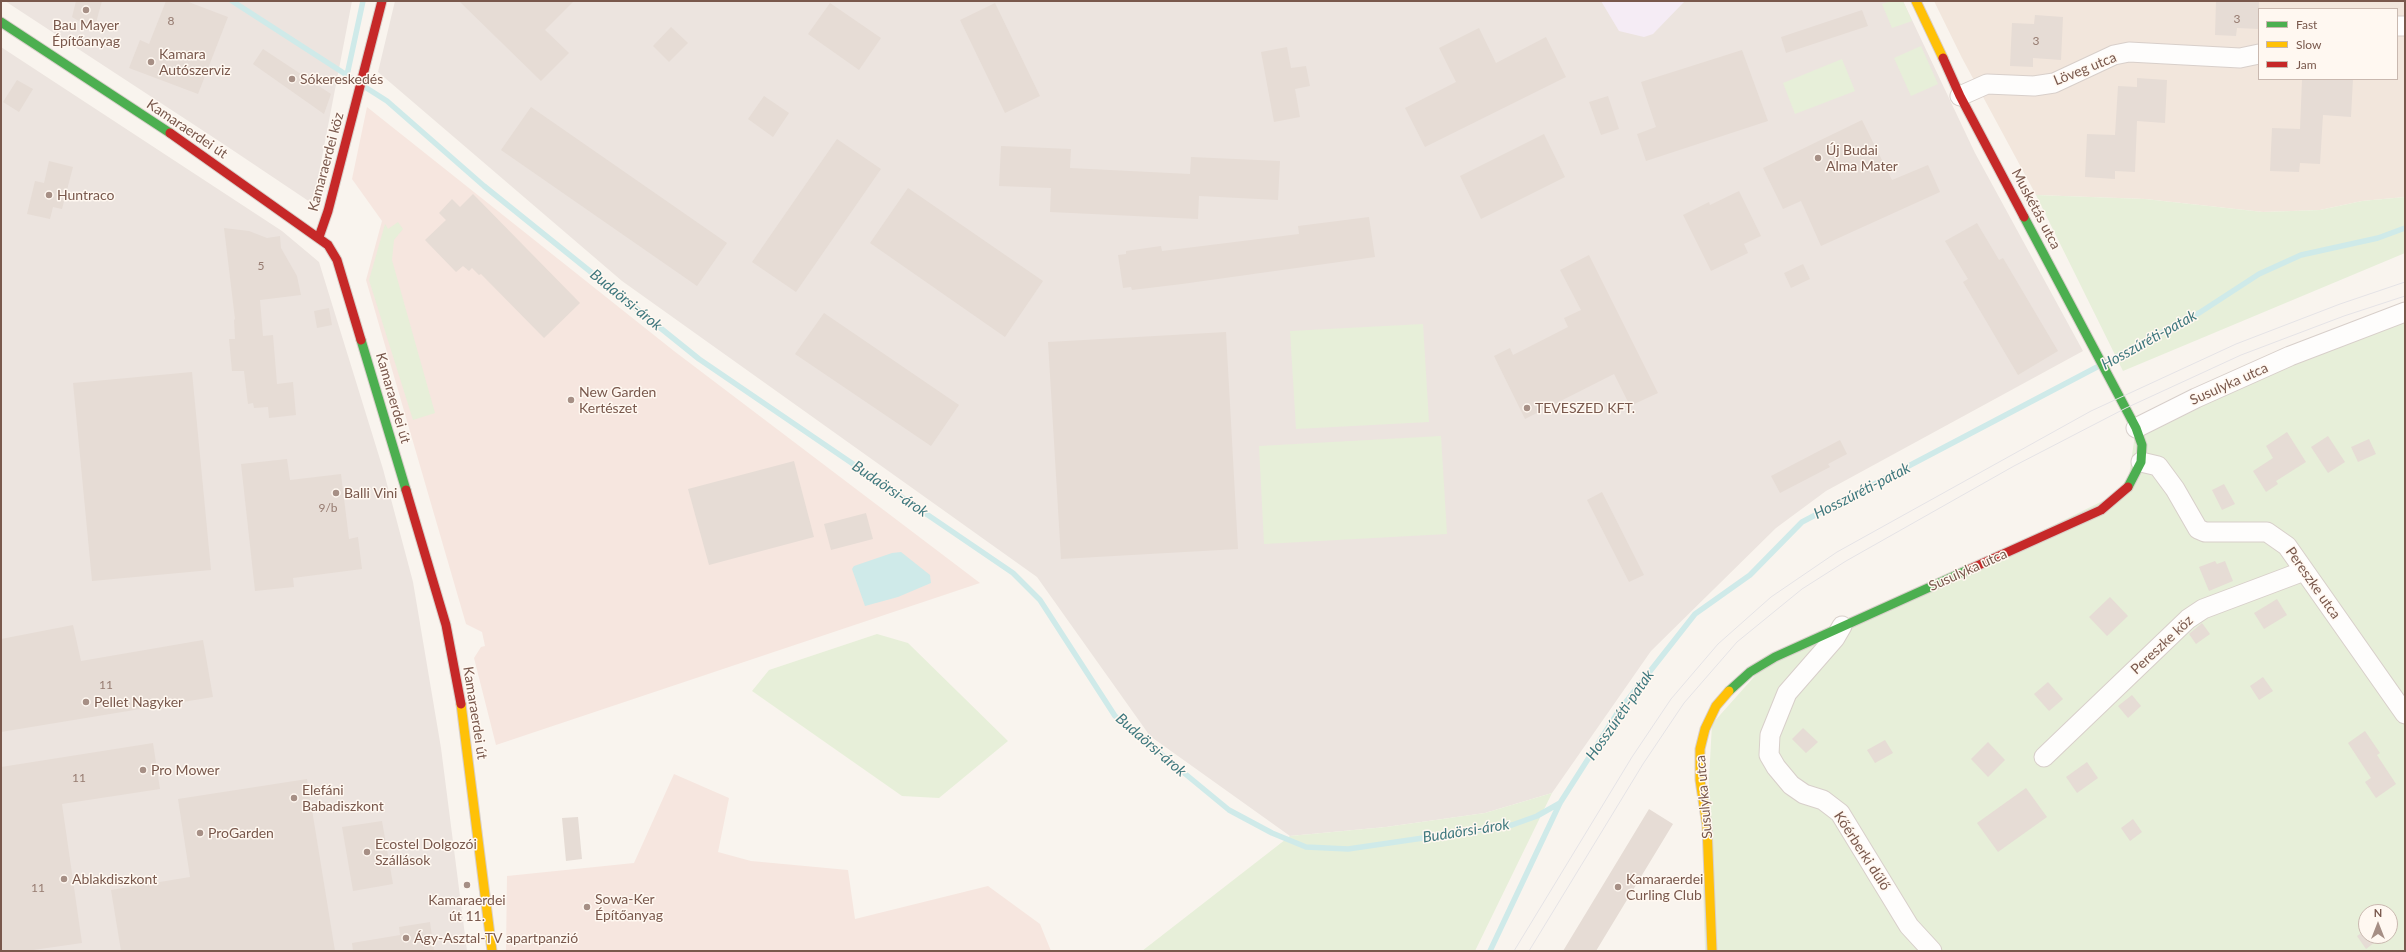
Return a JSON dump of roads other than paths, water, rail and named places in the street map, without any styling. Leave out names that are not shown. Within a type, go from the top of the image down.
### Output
[{"type":"street","name":"Kamaraerdei köz","points":[[319,237],[359,93],[382,1]]},
{"type":"street","name":"Muskétás utca","points":[[1916,1],[1960,96],[2113,382],[2136,428]]},
{"type":"street","name":"Kamaraerdei út","points":[[1,22],[181,141],[319,237],[333,252],[343,275],[446,625],[464,721],[492,951]]},
{"type":"street","name":"Löveg utca","points":[[1960,96],[1986,84],[2034,86],[2054,83],[2114,55],[2128,52],[2240,58],[2258,54]]},
{"type":"street","name":"Susulyka utca","points":[[1712,951],[1707,826],[1699,768],[1700,749],[1704,730],[1716,706],[1733,687],[1750,672],[1774,657],[2101,510],[2116,501],[2127,490],[2141,462],[2142,445],[2136,428],[2196,398],[2290,356],[2405,312]]},
{"type":"street","name":"Pereszke utca","points":[[2141,462],[2158,466],[2175,489],[2198,529],[2205,532],[2267,532],[2287,546],[2405,714]]},
{"type":"street","name":"Pereszke köz","points":[[2044,757],[2188,619],[2203,609],[2304,570]]},
{"type":"street","name":"Kőérberki dűlő","points":[[1842,626],[1835,638],[1787,693],[1770,735],[1769,755],[1776,767],[1791,785],[1804,794],[1823,800],[1840,813],[1909,926],[1932,951]]},
{"type":"water","points":[[901,552],[930,575],[931,583],[898,597],[865,606],[852,569],[854,566],[892,553]]},
{"type":"waterway","name":"Budaörsi-árok","points":[[232,1],[356,81]]},
{"type":"waterway","points":[[347,75],[363,1]]},
{"type":"waterway","name":"Budaörsi-árok","points":[[365,87],[387,101],[484,186],[699,359],[1013,573],[1040,600],[1115,716],[1229,810],[1272,833],[1306,847],[1348,849],[1512,825],[1537,816],[1560,803]]},
{"type":"waterway","name":"Hosszúréti-patak","points":[[2107,362],[2199,313],[2259,274],[2301,255],[2378,238],[2405,228]]},
{"type":"waterway","name":"Hosszúréti-patak","points":[[1490,951],[1560,803],[1618,712],[1695,614],[1750,575],[1802,522],[2097,367]]},
{"type":"tram line","points":[[1514,951],[1632,757],[1671,699],[1718,644],[1771,597],[1837,552],[2091,411],[2236,344],[2340,304],[2405,282]]},
{"type":"tram line","points":[[1529,951],[1643,764],[1684,703],[1737,642],[1802,589],[1846,561],[2014,466],[2126,408],[2241,355],[2344,316],[2405,296]]},
{"type":"place","name":"Bau Mayer Építőanyag","points":[[86,10]]},
{"type":"place","name":"Kamara Autószerviz","points":[[151,62]]},
{"type":"place","name":"Sókereskedés","points":[[292,79]]},
{"type":"place","name":"Új Budai Alma Mater","points":[[1818,158]]},
{"type":"place","name":"Huntraco","points":[[49,195]]},
{"type":"place","name":"New Garden Kertészet","points":[[571,400]]},
{"type":"place","name":"TEVESZED KFT.","points":[[1527,408]]},
{"type":"place","name":"Balli Vini","points":[[336,493]]},
{"type":"place","name":"Pellet Nagyker","points":[[86,702]]},
{"type":"place","name":"Pro Mower","points":[[143,770]]},
{"type":"place","name":"Elefáni Babadiszkont","points":[[294,798]]},
{"type":"place","name":"ProGarden","points":[[200,833]]},
{"type":"place","name":"Ecostel Dolgozói Szállások","points":[[367,852]]},
{"type":"place","name":"Ablakdiszkont","points":[[64,879]]},
{"type":"place","name":"Kamaraerdei út 11.","points":[[467,885]]},
{"type":"place","name":"Kamaraerdei Curling Club","points":[[1618,887]]},
{"type":"place","name":"Sowa-Ker Építőanyag","points":[[587,907]]},
{"type":"place","name":"Ágy-Asztal-TV apartpanzió","points":[[406,938]]}]
